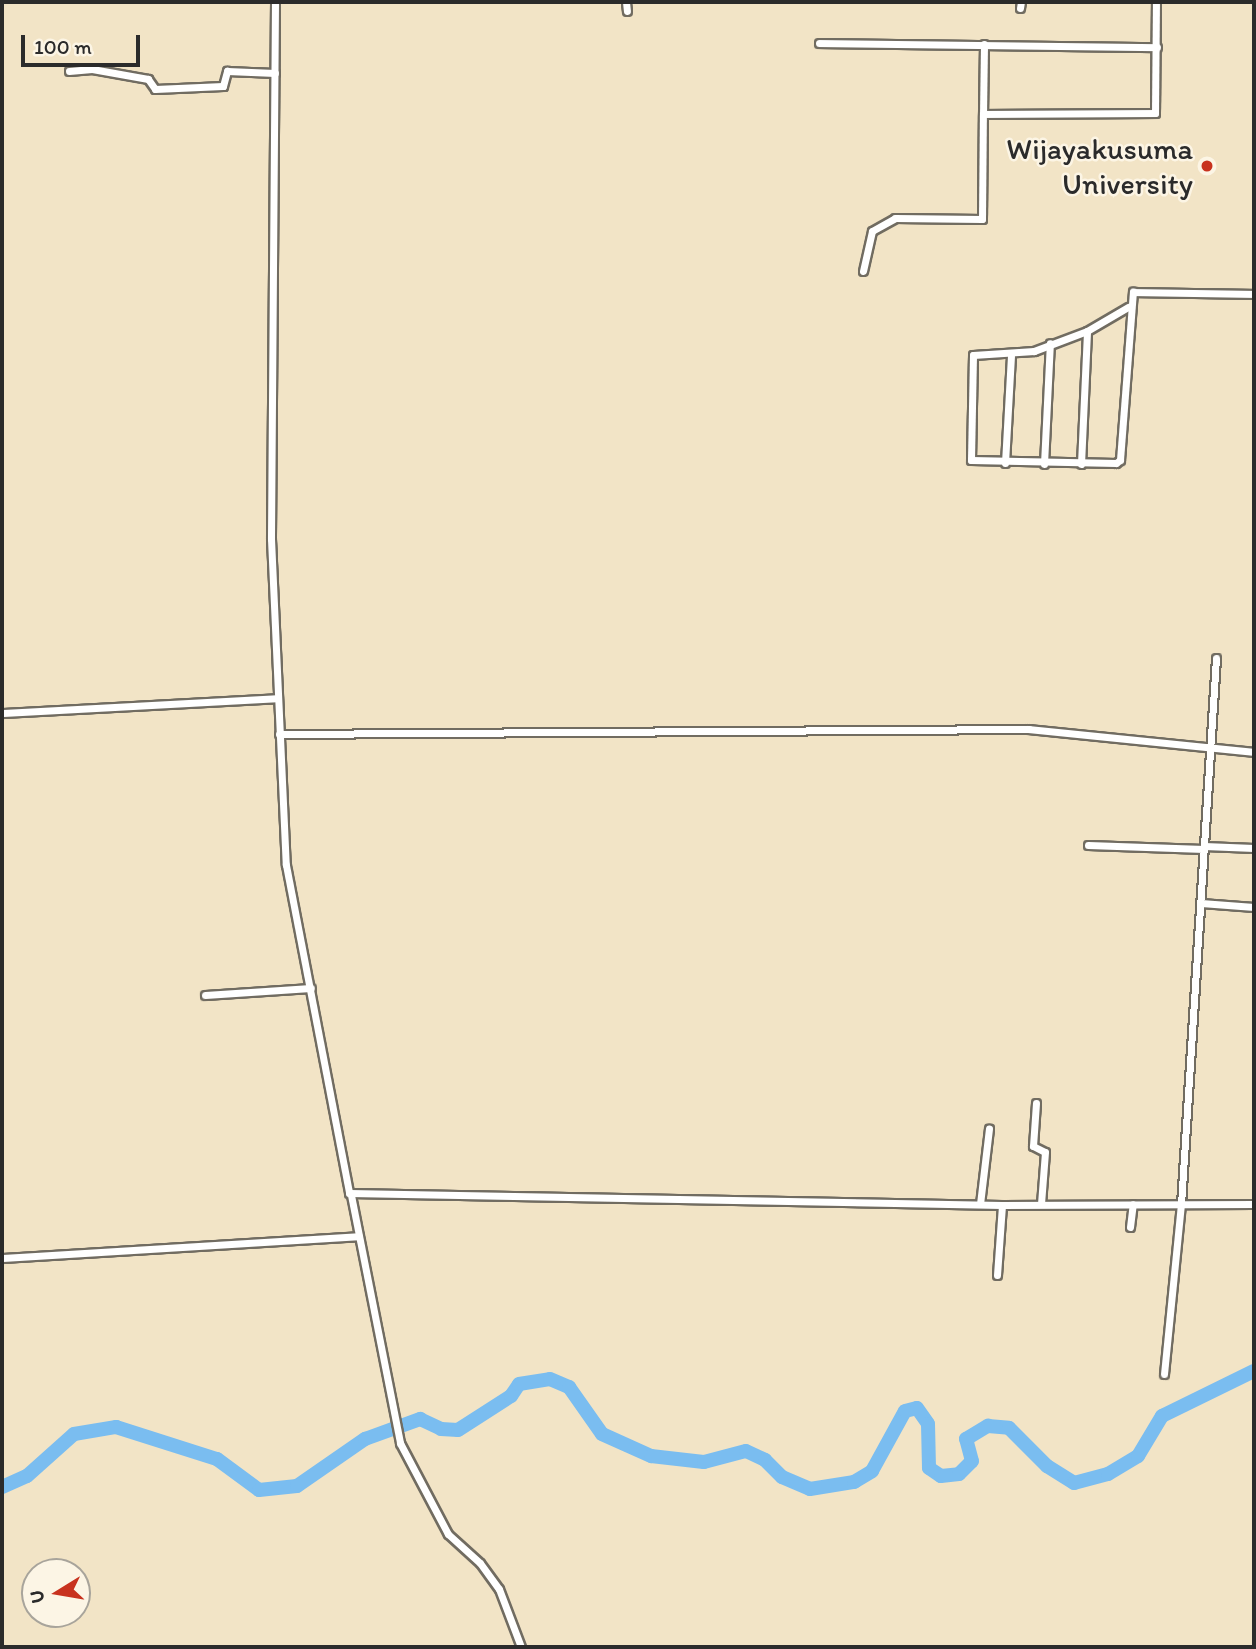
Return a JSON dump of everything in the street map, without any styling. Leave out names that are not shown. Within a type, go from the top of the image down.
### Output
[{"type":"street","points":[[275,2],[271,443],[279,734],[286,865],[400,1443],[448,1534],[480,1563],[499,1588],[521,1647]]},
{"type":"street","points":[[626,2],[626,11]]},
{"type":"street","points":[[983,114],[1155,113],[1156,2]]},
{"type":"street","points":[[819,43],[1157,47]]},
{"type":"street","points":[[863,271],[872,231],[895,218],[982,219],[984,44]]},
{"type":"street","points":[[69,71],[89,68],[148,79],[155,89],[223,86],[227,71],[275,73]]},
{"type":"street","points":[[1128,307],[1087,331],[1011,356],[982,352],[973,355],[969,457],[980,463],[1111,465],[1120,460],[1128,307],[1137,290],[1254,294]]},
{"type":"street","points":[[1081,464],[1087,331]]},
{"type":"street","points":[[1044,464],[1050,343]]},
{"type":"street","points":[[1005,463],[1011,356]]},
{"type":"street","points":[[1164,1374],[1181,1204],[1216,658]]},
{"type":"street","points":[[2,713],[278,698]]},
{"type":"street","points":[[279,734],[1029,729],[1254,752]]},
{"type":"street","points":[[1088,845],[1254,849]]},
{"type":"street","points":[[1201,903],[1254,907]]},
{"type":"street","points":[[205,995],[311,988]]},
{"type":"street","points":[[1036,1103],[1033,1146],[1045,1152],[1041,1204]]},
{"type":"street","points":[[980,1204],[989,1129]]},
{"type":"street","points":[[351,1195],[1002,1205],[1254,1204]]},
{"type":"street","points":[[1130,1227],[1133,1204]]},
{"type":"street","points":[[997,1275],[1002,1205]]},
{"type":"street","points":[[2,1258],[358,1236]]},
{"type":"waterway","points":[[2,1487],[27,1476],[74,1434],[116,1427],[217,1459],[259,1490],[297,1486],[365,1439],[420,1419],[441,1429],[458,1430],[511,1396],[519,1384],[550,1379],[569,1387],[602,1434],[651,1456],[704,1462],[746,1451],[765,1460],[782,1477],[810,1489],[854,1482],[872,1471],[905,1411],[917,1408],[928,1424],[929,1468],[941,1476],[959,1474],[972,1461],[966,1439],[988,1426],[1009,1428],[1047,1466],[1074,1483],[1108,1474],[1138,1456],[1162,1416],[1254,1371]]},
{"type":"place","name":"Wijayakusuma University","points":[[1207,166]]}]
